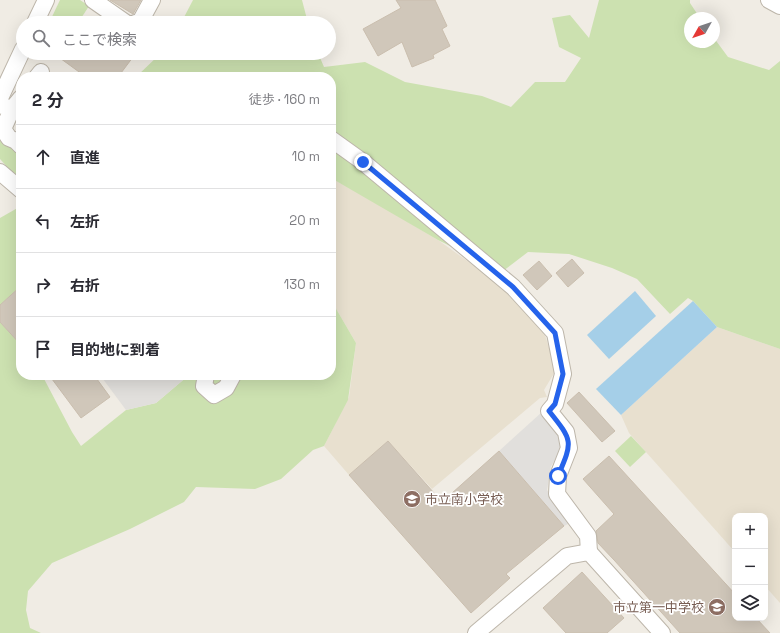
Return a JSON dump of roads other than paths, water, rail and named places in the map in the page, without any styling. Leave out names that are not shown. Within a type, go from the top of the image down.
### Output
[{"type":"street","points":[[39,16],[46,0]]},
{"type":"street","points":[[143,16],[152,0]]},
{"type":"street","points":[[769,0],[780,6]]},
{"type":"street","points":[[96,2],[104,16]]},
{"type":"street","points":[[96,2],[116,16]]},
{"type":"street","points":[[0,98],[18,60]]},
{"type":"street","points":[[11,104],[3,130],[9,138],[16,140]]},
{"type":"street","points":[[336,143],[363,162],[513,287],[555,333],[563,374],[555,404],[549,411],[566,432],[569,448],[558,476],[557,494],[588,536],[589,552],[654,630]]},
{"type":"street","points":[[0,172],[16,186]]},
{"type":"street","points":[[205,380],[204,386],[214,394],[226,388],[230,380]]},
{"type":"street","points":[[476,633],[567,556],[589,552]]},
{"type":"water","points":[[635,291],[656,316],[609,359],[587,335]]},
{"type":"water","points":[[693,301],[717,327],[621,415],[596,389]]},
{"type":"place","name":"市立南小学校","points":[[412,499]]},
{"type":"place","name":"市立第一中学校","points":[[717,607]]}]
